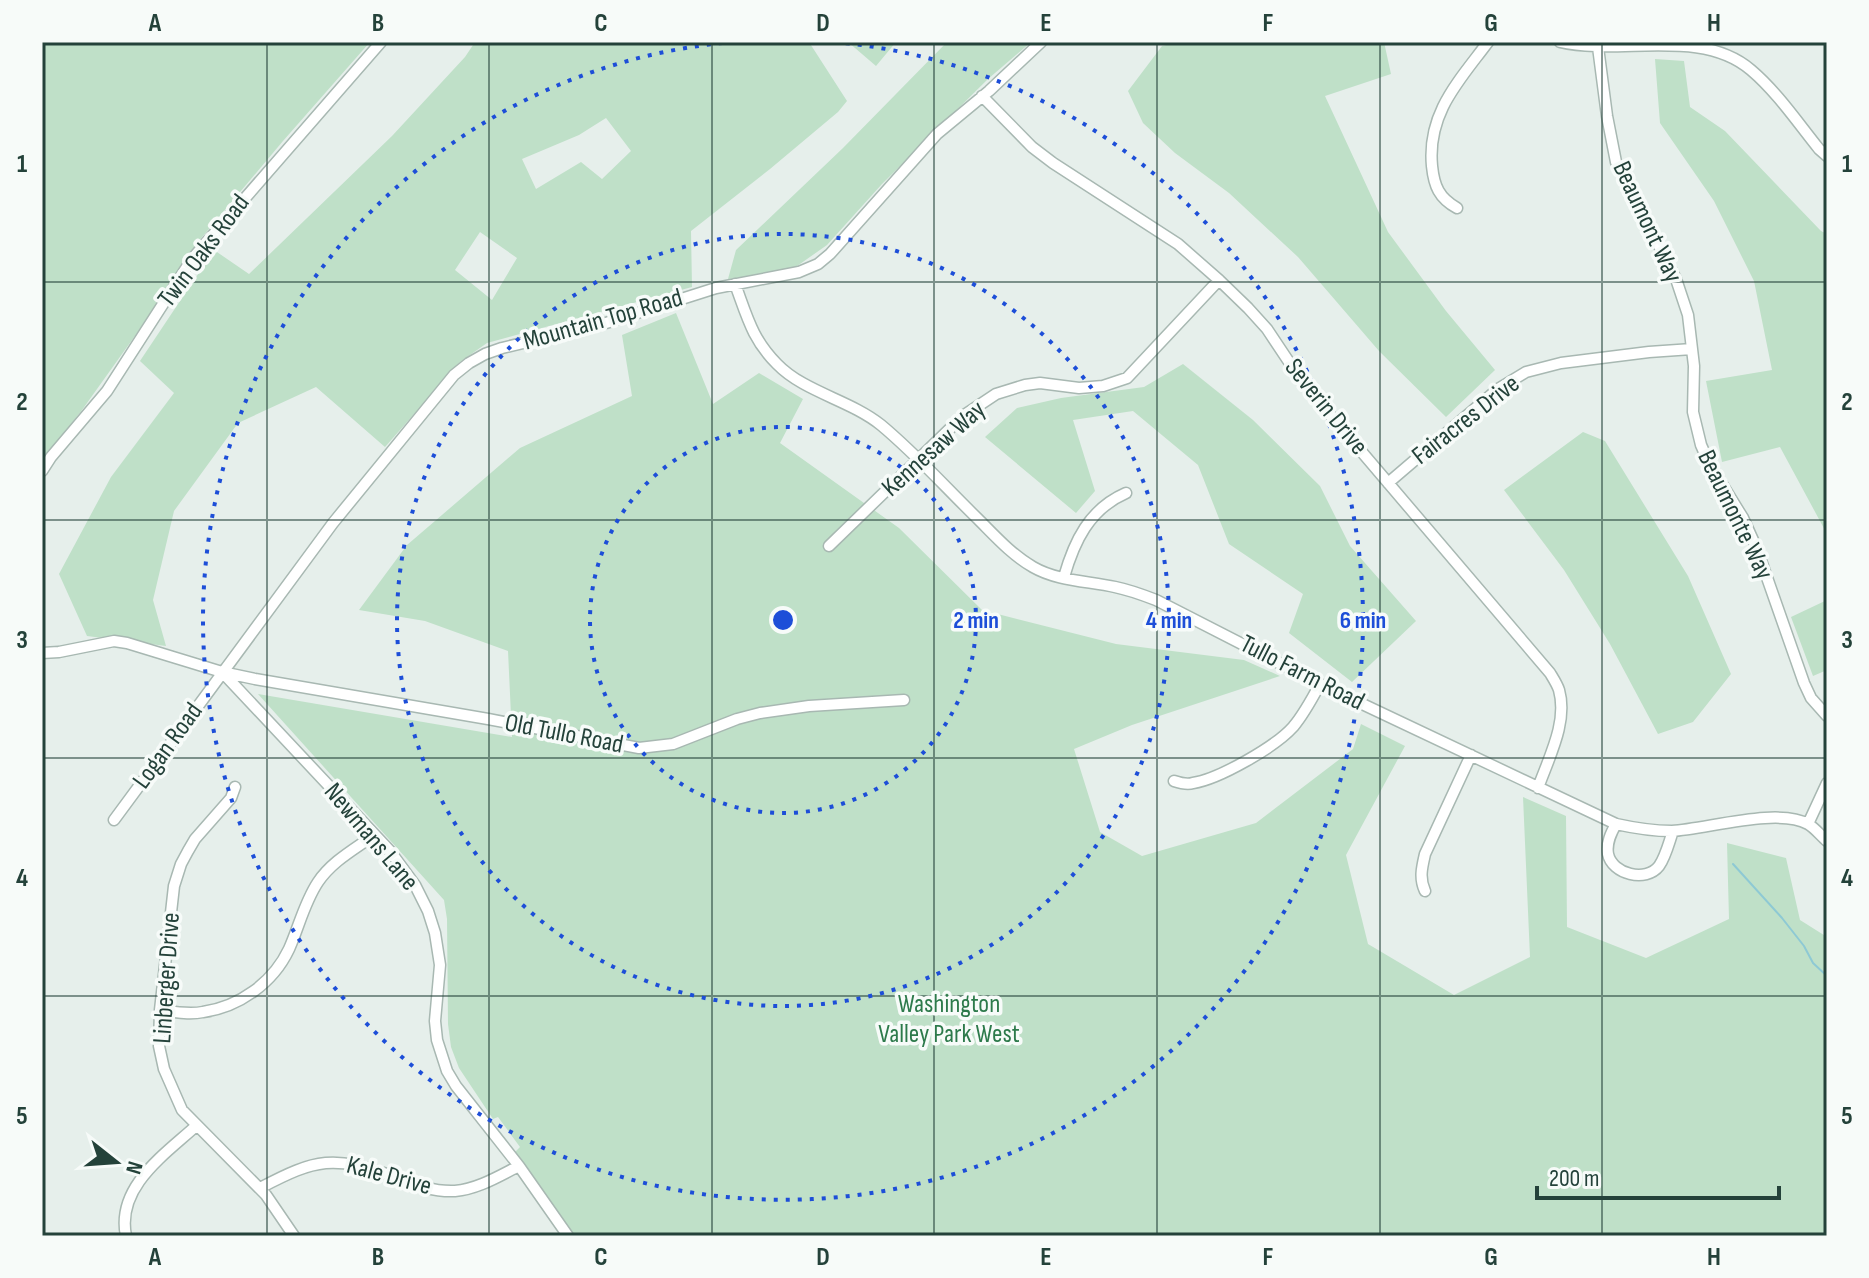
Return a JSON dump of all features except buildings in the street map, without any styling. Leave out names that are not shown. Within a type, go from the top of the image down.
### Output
[{"type":"street","name":"Twin Oaks Road","points":[[42,471],[107,391],[192,259],[381,42]]},
{"type":"street","name":"Mountain Top Road","points":[[222,672],[333,523],[454,375],[469,363],[502,348],[606,323],[716,288],[799,272],[818,264],[937,134],[1041,42]]},
{"type":"street","points":[[1457,208],[1446,202],[1435,183],[1432,154],[1434,129],[1447,98],[1488,42]]},
{"type":"street","points":[[1560,42],[1598,47],[1690,46],[1730,56],[1762,80],[1827,156]]},
{"type":"street","name":"Beaumont Way","points":[[1598,47],[1616,162],[1676,279],[1688,315],[1692,349]]},
{"type":"street","name":"Severin Drive","points":[[982,96],[1032,147],[1178,244],[1248,308],[1267,329],[1315,397],[1550,673],[1558,688],[1560,726],[1538,788]]},
{"type":"street","name":"Kennesaw Way","points":[[829,546],[963,416],[996,394],[1025,385],[1040,383],[1079,388],[1103,386],[1127,378],[1219,280]]},
{"type":"street","name":"Tullo Farm Road","points":[[735,284],[753,334],[778,366],[789,375],[869,416],[1022,560],[1046,573],[1139,593],[1320,684],[1616,824],[1673,831],[1766,818],[1783,818],[1808,824]]},
{"type":"street","name":"Fairacres Drive","points":[[1388,483],[1498,389],[1526,372],[1561,363],[1692,349]]},
{"type":"street","name":"Beaumonte Way","points":[[1692,349],[1693,412],[1701,445],[1743,518],[1804,683],[1811,698],[1827,716]]},
{"type":"street","points":[[1064,577],[1073,547],[1088,522],[1104,505],[1126,493]]},
{"type":"street","name":"Old Tullo Road","points":[[42,653],[114,641],[127,643],[255,679],[639,748],[673,744],[760,713],[809,706],[904,700]]},
{"type":"street","name":"Logan Road","points":[[114,820],[222,672]]},
{"type":"street","name":"Newmans Lane","points":[[222,672],[406,871],[428,911],[435,933],[440,965],[435,1021],[437,1040],[447,1071],[568,1236]]},
{"type":"street","points":[[1174,781],[1193,784],[1265,750],[1292,728],[1320,684]]},
{"type":"street","points":[[1425,891],[1421,883],[1425,854],[1471,755]]},
{"type":"street","points":[[1827,783],[1808,824],[1827,841]]},
{"type":"street","name":"Linberger Drive","points":[[235,787],[231,798],[195,839],[181,864],[174,886],[159,1046],[177,1102],[196,1126],[260,1188],[294,1236]]},
{"type":"street","points":[[1616,824],[1609,838],[1608,855],[1617,869],[1636,875],[1646,874],[1659,866],[1673,831]]},
{"type":"street","points":[[160,1010],[187,1013],[218,1009],[232,1004],[265,983],[288,951],[302,911],[316,884],[333,864],[374,835]]},
{"type":"street","points":[[126,1236],[125,1216],[135,1187],[145,1172],[196,1126]]},
{"type":"street","name":"Kale Drive","points":[[260,1188],[292,1171],[322,1162],[362,1166],[440,1191],[476,1187],[519,1166]]},
{"type":"green space","points":[[42,42],[370,42],[198,242],[137,333],[42,461]]},
{"type":"green space","points":[[475,42],[809,42],[847,101],[770,169],[691,231],[692,287],[487,343],[460,362],[385,447],[316,387],[238,423],[174,511],[153,600],[166,646],[87,636],[59,574],[111,477],[174,393],[140,361],[214,250],[249,274],[392,136],[465,57]],"holes":[[[606,118],[631,151],[602,179],[581,162],[536,189],[522,159],[579,135]],[[480,232],[517,258],[492,300],[455,270]]]},
{"type":"green space","points":[[848,42],[896,42],[876,66]]},
{"type":"green space","points":[[947,42],[1031,42],[988,79],[882,184],[827,245],[790,271],[728,279],[736,250],[843,148]]},
{"type":"green space","points":[[1179,42],[1384,42],[1391,74],[1325,96],[1388,232],[1446,311],[1495,370],[1446,417],[1379,351],[1298,257],[1229,193],[1175,153],[1143,123],[1128,91],[1162,46]]},
{"type":"green space","points":[[1655,59],[1684,61],[1690,107],[1725,131],[1827,234],[1827,534],[1780,447],[1722,462],[1706,381],[1772,370],[1754,281],[1714,201],[1660,123]]},
{"type":"green space","name":"Washington Valley Park West","points":[[676,313],[713,404],[759,373],[803,399],[780,443],[899,528],[982,610],[1116,644],[1244,660],[1280,676],[1132,725],[1074,749],[1100,832],[1142,856],[1256,823],[1353,749],[1361,724],[1405,746],[1346,855],[1368,944],[1454,995],[1530,957],[1523,797],[1566,816],[1567,927],[1646,958],[1729,919],[1727,843],[1786,858],[1800,920],[1827,937],[1827,1236],[569,1236],[572,1233],[515,1152],[520,1147],[498,1117],[493,1119],[459,1068],[451,1047],[444,900],[258,694],[512,737],[508,651],[425,621],[359,610],[407,545],[520,448],[632,396],[622,335]]},
{"type":"green space","points":[[1183,364],[1253,420],[1320,486],[1350,546],[1416,621],[1352,682],[1289,633],[1303,594],[1229,544],[1198,465],[1133,411],[1073,420],[1095,491],[1076,513],[985,437],[1017,408],[1061,398],[1144,387]]},
{"type":"green space","points":[[1583,432],[1605,441],[1688,576],[1731,674],[1693,722],[1658,734],[1610,644],[1564,570],[1504,490]]},
{"type":"green space","points":[[1827,600],[1827,670],[1813,676],[1791,617]]},
{"type":"waterway","points":[[1733,864],[1782,918],[1813,963],[1827,976]]}]
